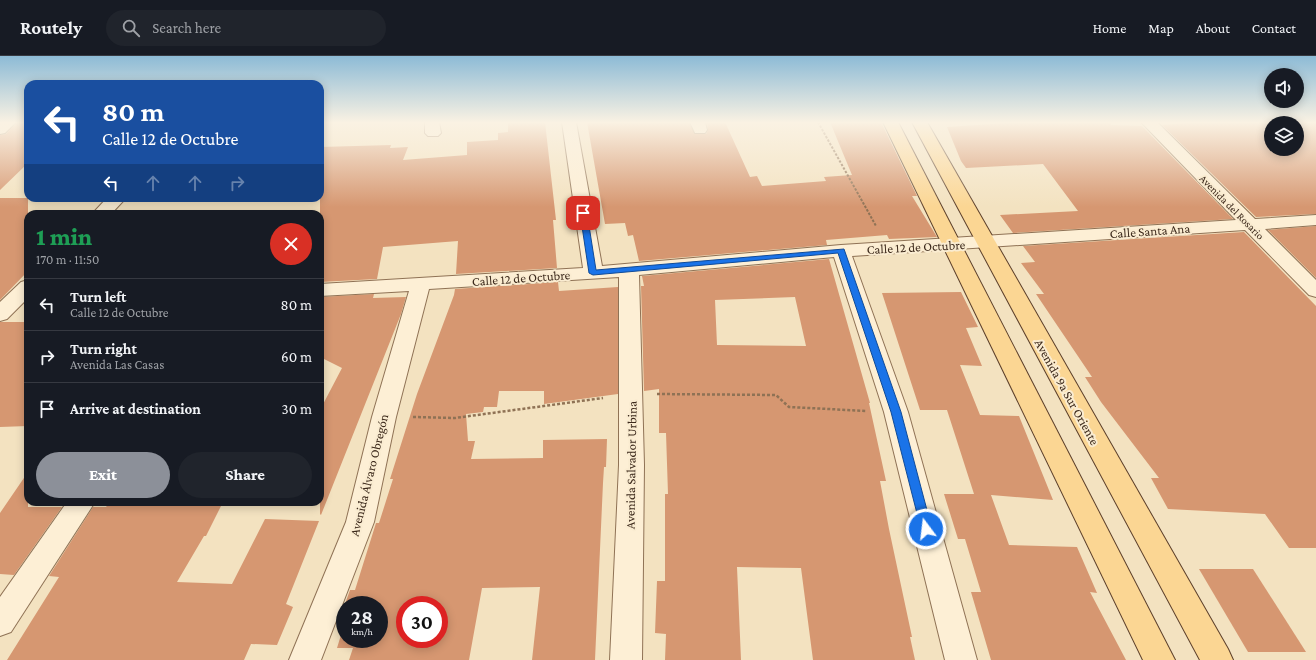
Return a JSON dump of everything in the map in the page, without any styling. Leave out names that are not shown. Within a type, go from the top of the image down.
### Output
[{"type":"main road","points":[[904,150],[1159,660]]},
{"type":"main road","name":"Avenida 9a Sur Oriente","points":[[934,150],[1217,660]]},
{"type":"street","points":[[573,150],[593,273]]},
{"type":"street","name":"Avenida del Rosario","points":[[1176,150],[1316,291]]},
{"type":"street","points":[[105,210],[113,202]]},
{"type":"street","name":"Calle Santa Ana","points":[[985,243],[1316,220]]},
{"type":"street","name":"Calle 12 de Octubre","points":[[324,290],[593,273],[841,251],[985,243]]},
{"type":"street","points":[[841,251],[896,412],[961,660]]},
{"type":"street","name":"Avenida Salvador Urbina","points":[[626,660],[629,606],[632,394],[629,270]]},
{"type":"street","name":"Avenida Álvaro Obregón","points":[[305,660],[360,522],[384,417],[420,285]]},
{"type":"street","points":[[2,311],[24,290]]},
{"type":"street","points":[[2,311],[24,308]]},
{"type":"street","points":[[0,622],[79,506]]},
{"type":"path","points":[[834,150],[888,248]]},
{"type":"path","points":[[384,417],[455,418],[632,394],[776,395],[789,407],[896,412]]},
{"type":"building","points":[[0,150],[24,150],[24,167],[0,190]]},
{"type":"building","points":[[324,150],[407,150],[403,160],[467,155],[467,150],[548,150],[556,220],[553,220],[557,268],[456,274],[458,241],[383,247],[377,279],[324,282],[324,210],[320,210],[320,202],[324,202]]},
{"type":"building","points":[[592,150],[738,150],[750,177],[757,176],[762,186],[826,181],[824,177],[852,175],[842,150],[895,150],[917,196],[912,196],[937,237],[889,239],[887,235],[826,240],[827,245],[639,261],[633,235],[628,236],[625,223],[605,224]]},
{"type":"building","points":[[957,150],[1166,150],[1233,219],[1013,233],[1000,215],[1078,211],[1043,164],[966,168]]},
{"type":"building","points":[[1188,150],[1264,150],[1264,156],[1304,156],[1304,150],[1316,150],[1316,214],[1256,217]]},
{"type":"building","points":[[0,198],[24,198],[24,202],[28,202],[28,210],[24,210],[24,275],[0,300]]},
{"type":"building","points":[[1316,226],[1316,278],[1268,230]]},
{"type":"building","points":[[1244,232],[1316,306],[1316,548],[1289,548],[1265,514],[1168,509],[1151,478],[1159,478],[1101,402],[1085,377],[1092,377],[1036,294],[1044,294],[1021,263],[1035,262],[1023,246]]},
{"type":"building","points":[[829,259],[870,403],[886,481],[880,481],[912,637],[910,637],[915,660],[813,660],[801,568],[737,567],[741,660],[665,660],[666,634],[655,633],[657,581],[665,581],[665,494],[668,494],[666,433],[659,433],[659,389],[644,391],[641,286],[644,286],[642,276]],"holes":[[[795,297],[806,346],[717,345],[715,300]]]},
{"type":"building","points":[[558,282],[559,291],[618,287],[618,394],[544,404],[544,391],[499,391],[497,407],[484,407],[483,412],[466,414],[468,441],[475,441],[471,459],[543,458],[543,440],[607,439],[606,467],[604,467],[603,483],[595,660],[532,660],[540,587],[482,588],[469,660],[349,660],[353,648],[388,648],[388,596],[348,596],[350,590],[355,590],[376,523],[379,523],[393,479],[390,479],[417,394],[455,289]]},
{"type":"building","points":[[961,292],[978,327],[966,328],[982,366],[960,365],[980,415],[1019,416],[1053,500],[991,495],[1009,545],[1077,547],[1097,593],[1090,592],[1126,660],[991,660],[971,592],[981,592],[965,539],[958,539],[944,494],[974,494],[947,410],[920,410],[882,293]]},
{"type":"building","points":[[374,294],[373,298],[406,297],[401,314],[321,515],[320,506],[324,506],[324,402],[342,368],[324,359],[324,297]]},
{"type":"building","points":[[0,322],[24,322],[24,426],[0,427]]},
{"type":"building","points":[[24,478],[24,506],[62,507],[14,575],[0,574],[0,513]]},
{"type":"building","points":[[221,506],[206,536],[204,536],[177,582],[232,584],[265,519],[319,521],[286,604],[293,607],[277,645],[251,644],[244,660],[7,660],[59,577],[49,576],[93,507]]},
{"type":"building","points":[[1199,569],[1253,569],[1306,652],[1248,652]]},
{"type":"route","points":[[583,213],[593,273],[841,251],[896,412],[926,529]]}]
